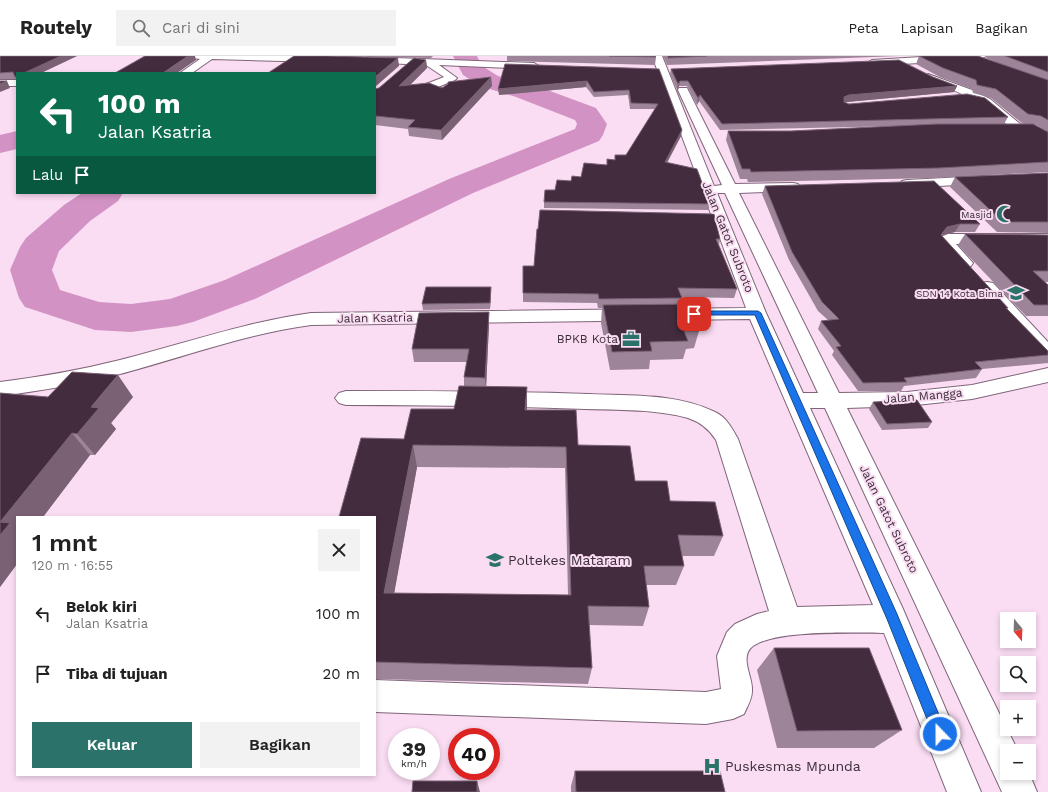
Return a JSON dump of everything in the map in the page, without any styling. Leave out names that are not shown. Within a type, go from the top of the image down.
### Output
[{"type":"street","points":[[196,56],[331,59]]},
{"type":"street","points":[[187,72],[212,56]]},
{"type":"street","points":[[862,63],[970,57],[984,60]]},
{"type":"street","points":[[361,60],[547,66]]},
{"type":"street","points":[[899,61],[935,80],[968,92],[1025,128],[1003,128]]},
{"type":"street","points":[[402,71],[412,62]]},
{"type":"street","points":[[428,62],[452,78],[430,86],[443,92]]},
{"type":"street","name":"Jalan Gatot Subroto","points":[[662,67],[705,136],[1000,750]]},
{"type":"street","points":[[0,83],[16,83]]},
{"type":"street","points":[[952,96],[970,96],[986,102]]},
{"type":"street","name":"Jalan Gatot Subroto","points":[[705,136],[712,216],[758,313],[893,618],[964,792]]},
{"type":"street","points":[[897,184],[994,180]]},
{"type":"street","points":[[934,183],[945,193]]},
{"type":"street","points":[[709,189],[802,187]]},
{"type":"street","points":[[977,224],[993,239]]},
{"type":"street","points":[[1048,239],[955,238],[948,239],[946,242],[1048,354]]},
{"type":"street","name":"Jalan Ksatria","points":[[0,389],[71,379],[121,367],[246,330],[282,322],[311,319],[758,313]]},
{"type":"street","name":"Jalan Mangga","points":[[797,401],[907,400],[972,392],[1048,375]]},
{"type":"street","points":[[346,398],[519,398],[628,403],[681,409],[704,415],[716,424],[727,439],[787,621]]},
{"type":"street","points":[[376,696],[706,708],[723,706],[733,703],[737,695],[733,650],[744,634],[753,629],[787,621],[893,618]]},
{"type":"street","points":[[1014,780],[1020,792]]},
{"type":"building","points":[[0,56],[61,56],[26,72],[16,72],[15,77],[13,72],[0,73]]},
{"type":"building","points":[[145,56],[188,56],[164,72],[117,72]]},
{"type":"building","points":[[294,56],[398,58],[376,76],[376,72],[270,72]]},
{"type":"building","points":[[609,56],[655,56],[656,57]]},
{"type":"building","points":[[668,56],[707,56],[668,58]]},
{"type":"building","points":[[919,56],[978,56],[1048,80],[1048,120],[1041,116],[1028,114],[996,89],[977,85],[976,80],[943,68]]},
{"type":"building","points":[[1005,56],[1048,56],[1048,72]]},
{"type":"building","points":[[414,58],[426,60],[399,86],[429,83],[442,88],[448,84],[448,82],[491,77],[441,130],[408,127],[415,120],[376,116],[376,89],[379,88]]},
{"type":"building","points":[[899,60],[933,77],[957,86],[849,95],[844,97],[844,102],[849,104],[967,94],[985,98],[1008,117],[722,124],[700,95],[698,98],[688,81],[680,81],[678,84],[671,69]]},
{"type":"building","points":[[505,64],[659,69],[682,130],[665,162],[697,169],[710,204],[544,202],[545,190],[555,190],[557,180],[571,181],[572,176],[581,177],[584,163],[607,165],[607,159],[615,160],[615,155],[626,155],[658,104],[631,103],[629,90],[594,92],[587,81],[498,89]]},
{"type":"building","points":[[0,81],[7,81],[0,84]]},
{"type":"building","points":[[937,124],[1033,124],[1048,132],[1048,162],[939,168],[751,172],[750,169],[742,169],[728,131],[791,131]]},
{"type":"building","points":[[1048,173],[1048,222],[1003,222],[955,177]]},
{"type":"building","points":[[934,181],[980,224],[960,224],[947,227],[941,235],[1008,308],[1006,308],[1048,351],[1048,355],[975,362],[982,369],[904,378],[907,382],[863,383],[836,347],[841,346],[821,321],[839,319],[822,302],[792,252],[765,186]]},
{"type":"building","points":[[540,210],[714,214],[720,239],[716,239],[737,289],[678,288],[682,298],[599,299],[598,294],[523,293],[523,266],[534,266]]},
{"type":"building","points":[[965,234],[1048,235],[1048,271],[1033,271],[1048,285],[1048,305],[1034,305]]},
{"type":"building","points":[[426,287],[491,287],[490,303],[422,304]]},
{"type":"building","points":[[689,304],[699,331],[684,331],[688,341],[650,342],[652,351],[612,352],[603,305]]},
{"type":"building","points":[[489,312],[485,378],[464,377],[469,349],[412,349],[419,313]]},
{"type":"building","points":[[72,372],[118,375],[91,407],[99,408],[77,434],[72,433],[0,522],[0,393],[48,397]]},
{"type":"building","points":[[459,386],[527,387],[525,410],[576,410],[578,445],[630,446],[635,481],[667,481],[670,501],[715,502],[723,536],[678,535],[684,566],[644,566],[649,607],[588,606],[592,668],[376,662],[376,516],[339,516],[361,438],[404,439],[411,409],[454,409]],"holes":[[[413,445],[566,447],[571,595],[384,593]]]},
{"type":"building","points":[[917,400],[932,422],[887,424],[873,402]]},
{"type":"building","points":[[0,522],[10,523],[0,535]]},
{"type":"building","points":[[774,648],[869,648],[902,730],[797,731]]},
{"type":"building","points":[[575,771],[720,771],[725,792],[576,792]]},
{"type":"building","points":[[413,781],[477,781],[477,792],[412,792]]},
{"type":"waterway","points":[[104,194],[77,213],[40,247],[31,270],[41,298],[95,316],[131,318],[177,312],[241,289],[461,186],[588,135],[592,124],[586,114],[525,91],[489,81],[472,70],[465,56]]},
{"type":"waterway","points":[[0,144],[16,140]]},
{"type":"place","name":"Masjid","points":[[1005,214]]},
{"type":"place","name":"SDN 14 Kota Bima","points":[[1016,293]]},
{"type":"place","name":"BPKB Kota","points":[[631,339]]},
{"type":"place","name":"Poltekes Mataram","points":[[495,560]]},
{"type":"place","name":"Puskesmas Mpunda","points":[[712,766]]},
{"type":"route","points":[[694,314],[758,313],[893,618],[940,734]]}]
